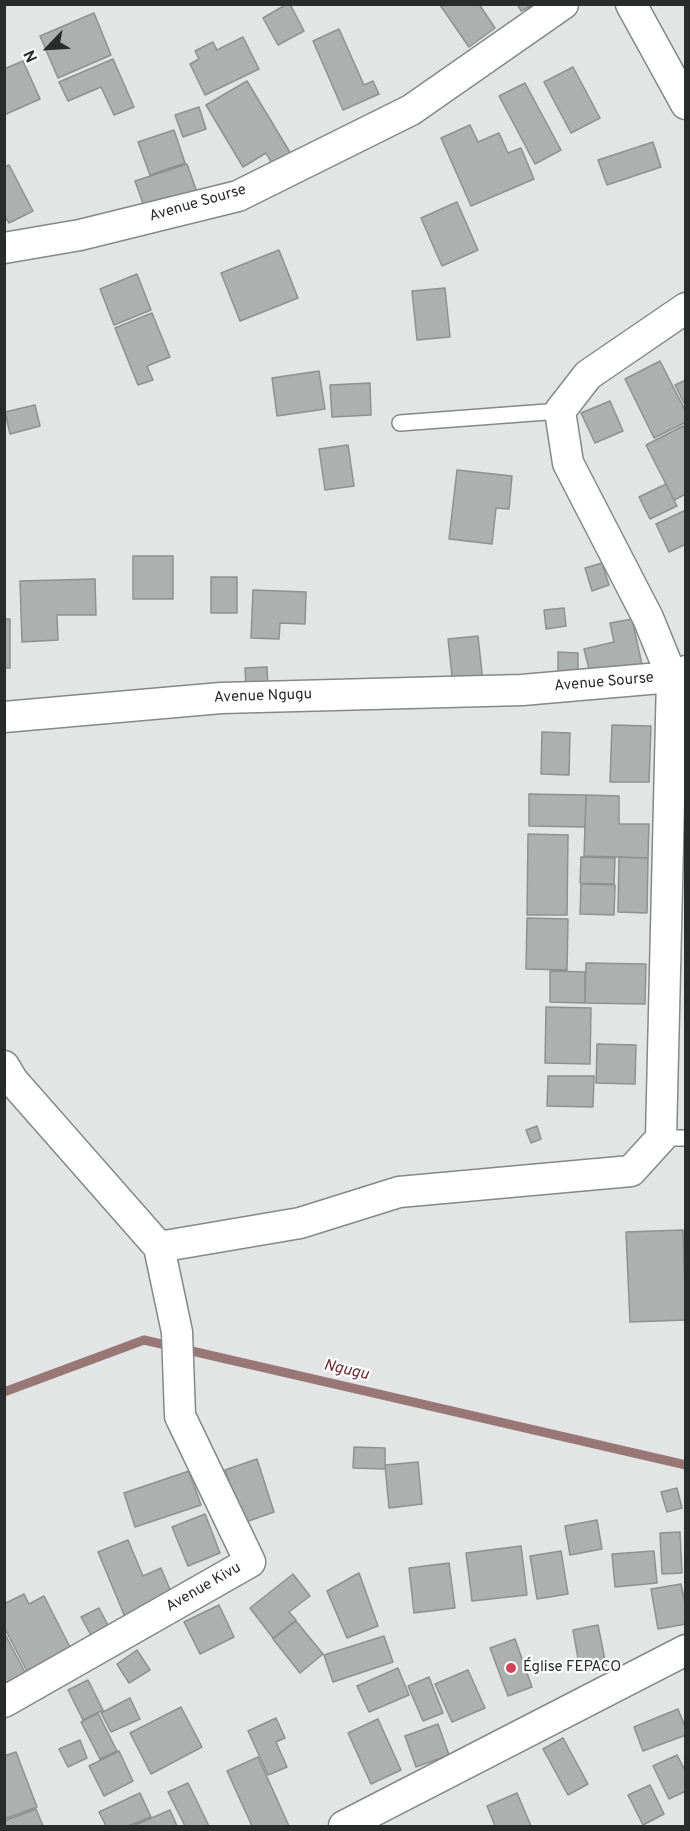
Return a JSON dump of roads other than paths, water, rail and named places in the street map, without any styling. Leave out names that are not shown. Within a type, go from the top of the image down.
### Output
[{"type":"street","name":"Avenue Sourse","points":[[4,248],[80,236],[238,196],[411,110],[563,4]]},
{"type":"street","points":[[631,4],[686,104]]},
{"type":"street","points":[[4,1066],[13,1081],[159,1247],[300,1223],[399,1192],[631,1172],[673,1138],[679,674],[568,463],[560,411],[588,375],[686,308]]},
{"type":"street","name":"Avenue Sourse","points":[[522,690],[679,674]]},
{"type":"street","name":"Avenue Ngugu","points":[[4,717],[221,698],[522,690]]},
{"type":"street","name":"Avenue Kivu","points":[[4,1702],[250,1562],[180,1416],[177,1332],[159,1247]]},
{"type":"street","points":[[344,1827],[686,1650]]},
{"type":"lane","points":[[400,423],[560,411]]},
{"type":"waterway","name":"Ngugu","points":[[4,1392],[144,1340],[686,1465]]},
{"type":"place","name":"Église FEPACO","points":[[511,1668]]}]
